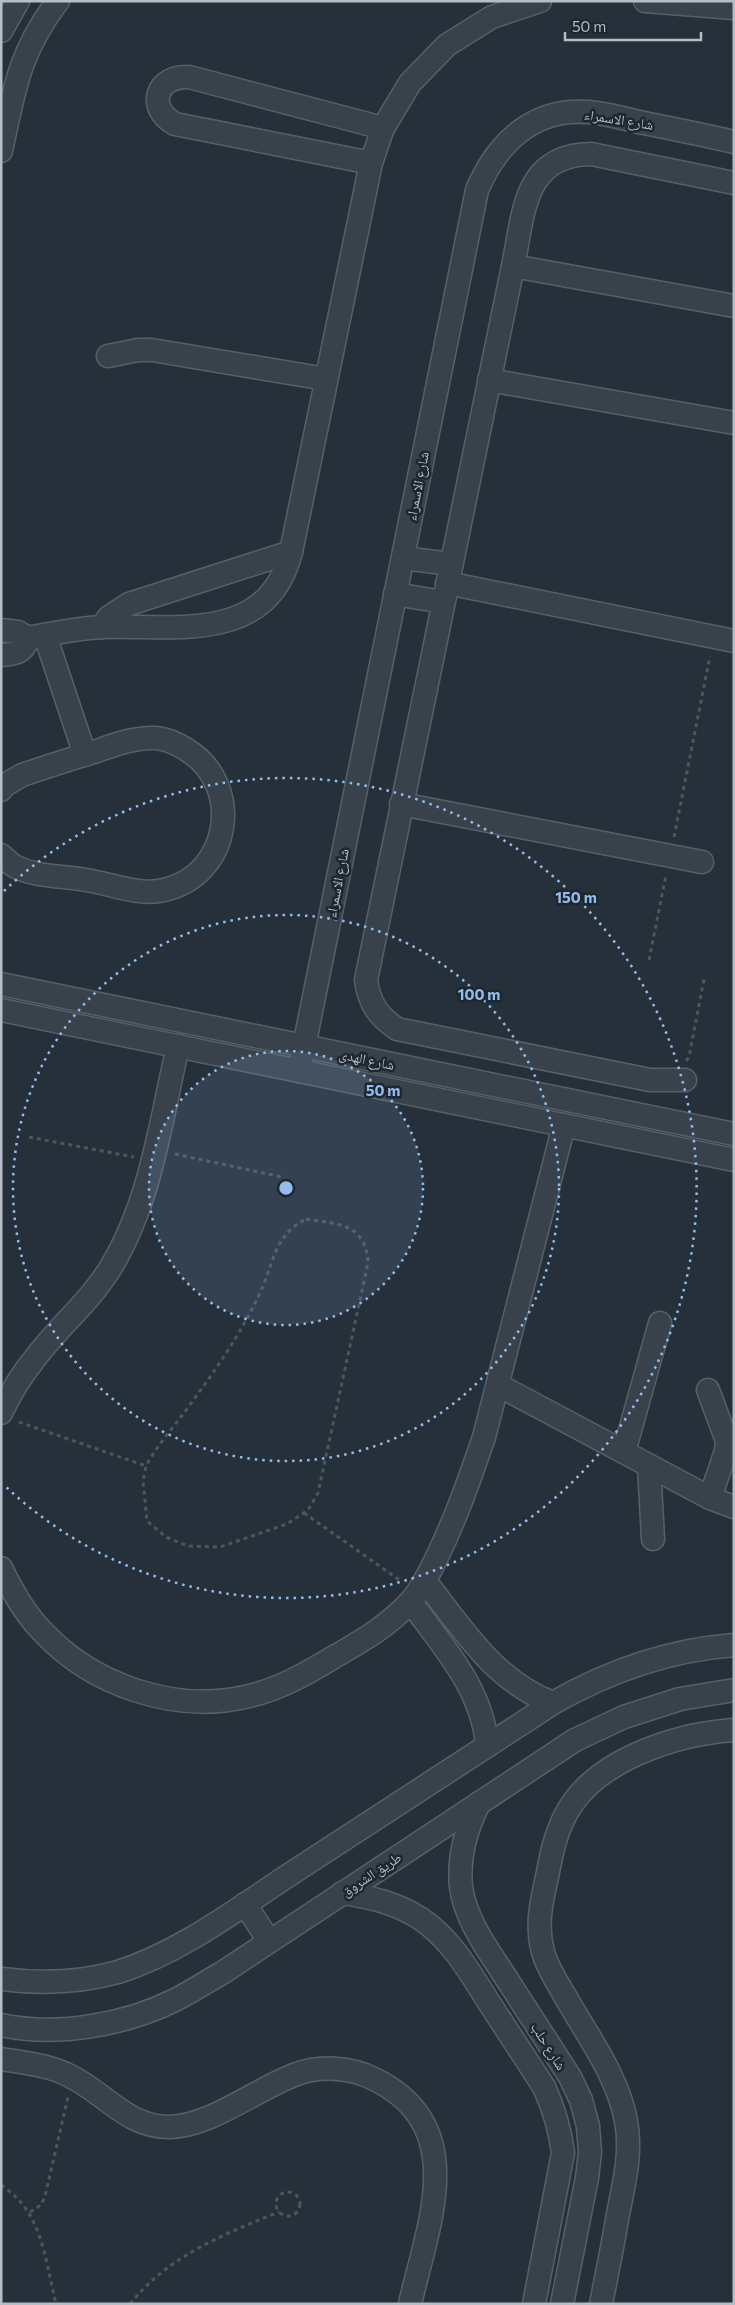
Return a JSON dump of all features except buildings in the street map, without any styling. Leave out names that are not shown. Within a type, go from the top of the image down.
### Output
[{"type":"street","points":[[1,31],[18,1]]},
{"type":"street","points":[[1,150],[14,85],[25,53],[40,24],[58,1]]},
{"type":"street","points":[[1,630],[36,637],[102,627],[216,625],[238,618],[258,606],[274,589],[286,570],[291,552],[370,163],[383,128],[410,83],[447,45],[492,17],[540,1]]},
{"type":"street","points":[[647,1],[730,11]]},
{"type":"street","points":[[370,163],[175,124],[159,110],[157,99],[161,88],[168,80],[178,76],[189,77],[383,128]]},
{"type":"street","name":"شارع الاسمراء","points":[[299,1071],[477,190],[486,168],[500,148],[518,132],[540,120],[563,114],[587,112],[734,142]]},
{"type":"street","points":[[679,1081],[650,1080],[412,1033],[397,1028],[385,1020],[372,1002],[366,980],[489,380],[532,184],[542,170],[557,160],[574,154],[591,154],[734,183]]},
{"type":"street","points":[[513,266],[734,306]]},
{"type":"street","points":[[108,356],[138,350],[152,350],[326,379]]},
{"type":"street","points":[[489,380],[734,423]]},
{"type":"street","points":[[102,627],[109,617],[129,604],[291,552]]},
{"type":"street","points":[[402,558],[447,583],[724,639]]},
{"type":"street","points":[[395,594],[447,583]]},
{"type":"street","points":[[1,655],[14,654],[21,651],[36,637]]},
{"type":"street","points":[[36,637],[85,754]]},
{"type":"street","points":[[1,790],[22,775],[85,754],[137,738],[158,738],[179,744],[196,755],[211,771],[220,790],[224,811],[222,832],[214,852],[202,869],[184,882],[165,890],[144,892],[89,880],[33,872],[15,867],[1,855]]},
{"type":"street","points":[[401,804],[702,862]]},
{"type":"street","name":"شارع الهدى","points":[[1,984],[304,1046],[727,1128]]},
{"type":"street","name":"شارع الهدى","points":[[1,1010],[734,1160]]},
{"type":"street","points":[[6,1416],[12,1391],[33,1360],[88,1299],[110,1268],[128,1234],[139,1207],[153,1155],[178,1046]]},
{"type":"street","points":[[1,1568],[14,1596],[42,1631],[75,1661],[114,1683],[156,1696],[200,1701],[244,1697],[287,1684],[368,1638],[392,1620],[418,1592],[467,1488],[484,1437],[498,1385],[564,1126]]},
{"type":"street","points":[[624,1452],[660,1323]]},
{"type":"street","points":[[498,1385],[656,1470],[710,1498],[734,1508]]},
{"type":"street","points":[[708,1390],[727,1441],[710,1498]]},
{"type":"street","points":[[656,1470],[660,1539]]},
{"type":"street","points":[[418,1592],[501,1674],[533,1696],[553,1703]]},
{"type":"street","points":[[418,1592],[475,1695],[486,1728],[487,1746]]},
{"type":"street","points":[[1,1979],[31,1983],[84,1979],[118,1972],[152,1959],[245,1904],[553,1703],[581,1687],[646,1661],[669,1655],[734,1645]]},
{"type":"street","name":"طريق الشروق","points":[[1,2025],[53,2029],[94,2025],[135,2016],[174,2001],[222,1973],[575,1740],[624,1717],[680,1699],[734,1690]]},
{"type":"street","points":[[601,2304],[626,2174],[629,2148],[627,2121],[620,2096],[609,2072],[551,1972],[543,1953],[539,1933],[539,1913],[554,1842],[565,1815],[582,1790],[605,1771],[631,1757],[662,1745],[734,1730]]},
{"type":"street","name":"شارع حلب","points":[[479,1802],[466,1829],[461,1858],[462,1887],[469,1916],[483,1942],[570,2078],[581,2100],[588,2126],[590,2152],[587,2178],[562,2304]]},
{"type":"street","name":"شارع حلب","points":[[342,1893],[379,1899],[396,1905],[421,1919],[442,1936],[460,1958],[544,2087],[554,2108],[560,2130],[563,2153],[534,2304]]},
{"type":"street","points":[[245,1904],[269,1941]]},
{"type":"street","points":[[460,1958],[483,1942]]},
{"type":"street","points":[[1,1965],[31,1983]]},
{"type":"street","points":[[1,2059],[42,2065],[73,2077],[123,2114],[153,2125],[169,2127],[200,2121],[295,2074],[318,2069],[342,2069],[365,2074],[387,2085],[406,2100],[420,2118],[431,2140],[436,2164],[436,2188],[410,2304]]},
{"type":"path","points":[[649,960],[670,856],[724,639]]},
{"type":"path","points":[[679,1081],[689,1057],[704,979]]},
{"type":"path","points":[[29,1138],[153,1155],[282,1177]]},
{"type":"path","points":[[306,1219],[344,1224],[360,1236],[367,1254],[368,1263],[321,1484],[314,1502],[304,1513],[287,1524],[220,1546],[204,1548],[188,1546],[166,1537],[147,1521],[142,1481],[146,1466],[238,1336],[260,1295],[277,1246],[286,1234],[297,1223],[306,1219]]},
{"type":"path","points":[[6,1416],[146,1466]]},
{"type":"path","points":[[304,1513],[418,1592]]},
{"type":"path","points":[[30,2212],[41,2205],[46,2196],[73,2077]]},
{"type":"path","points":[[1,2185],[9,2190],[30,2212],[43,2242],[56,2304]]},
{"type":"path","points":[[130,2304],[145,2284],[178,2259],[227,2233],[279,2212],[288,2216],[297,2213],[300,2203],[299,2198],[291,2192],[281,2194],[276,2203],[279,2212]]}]
